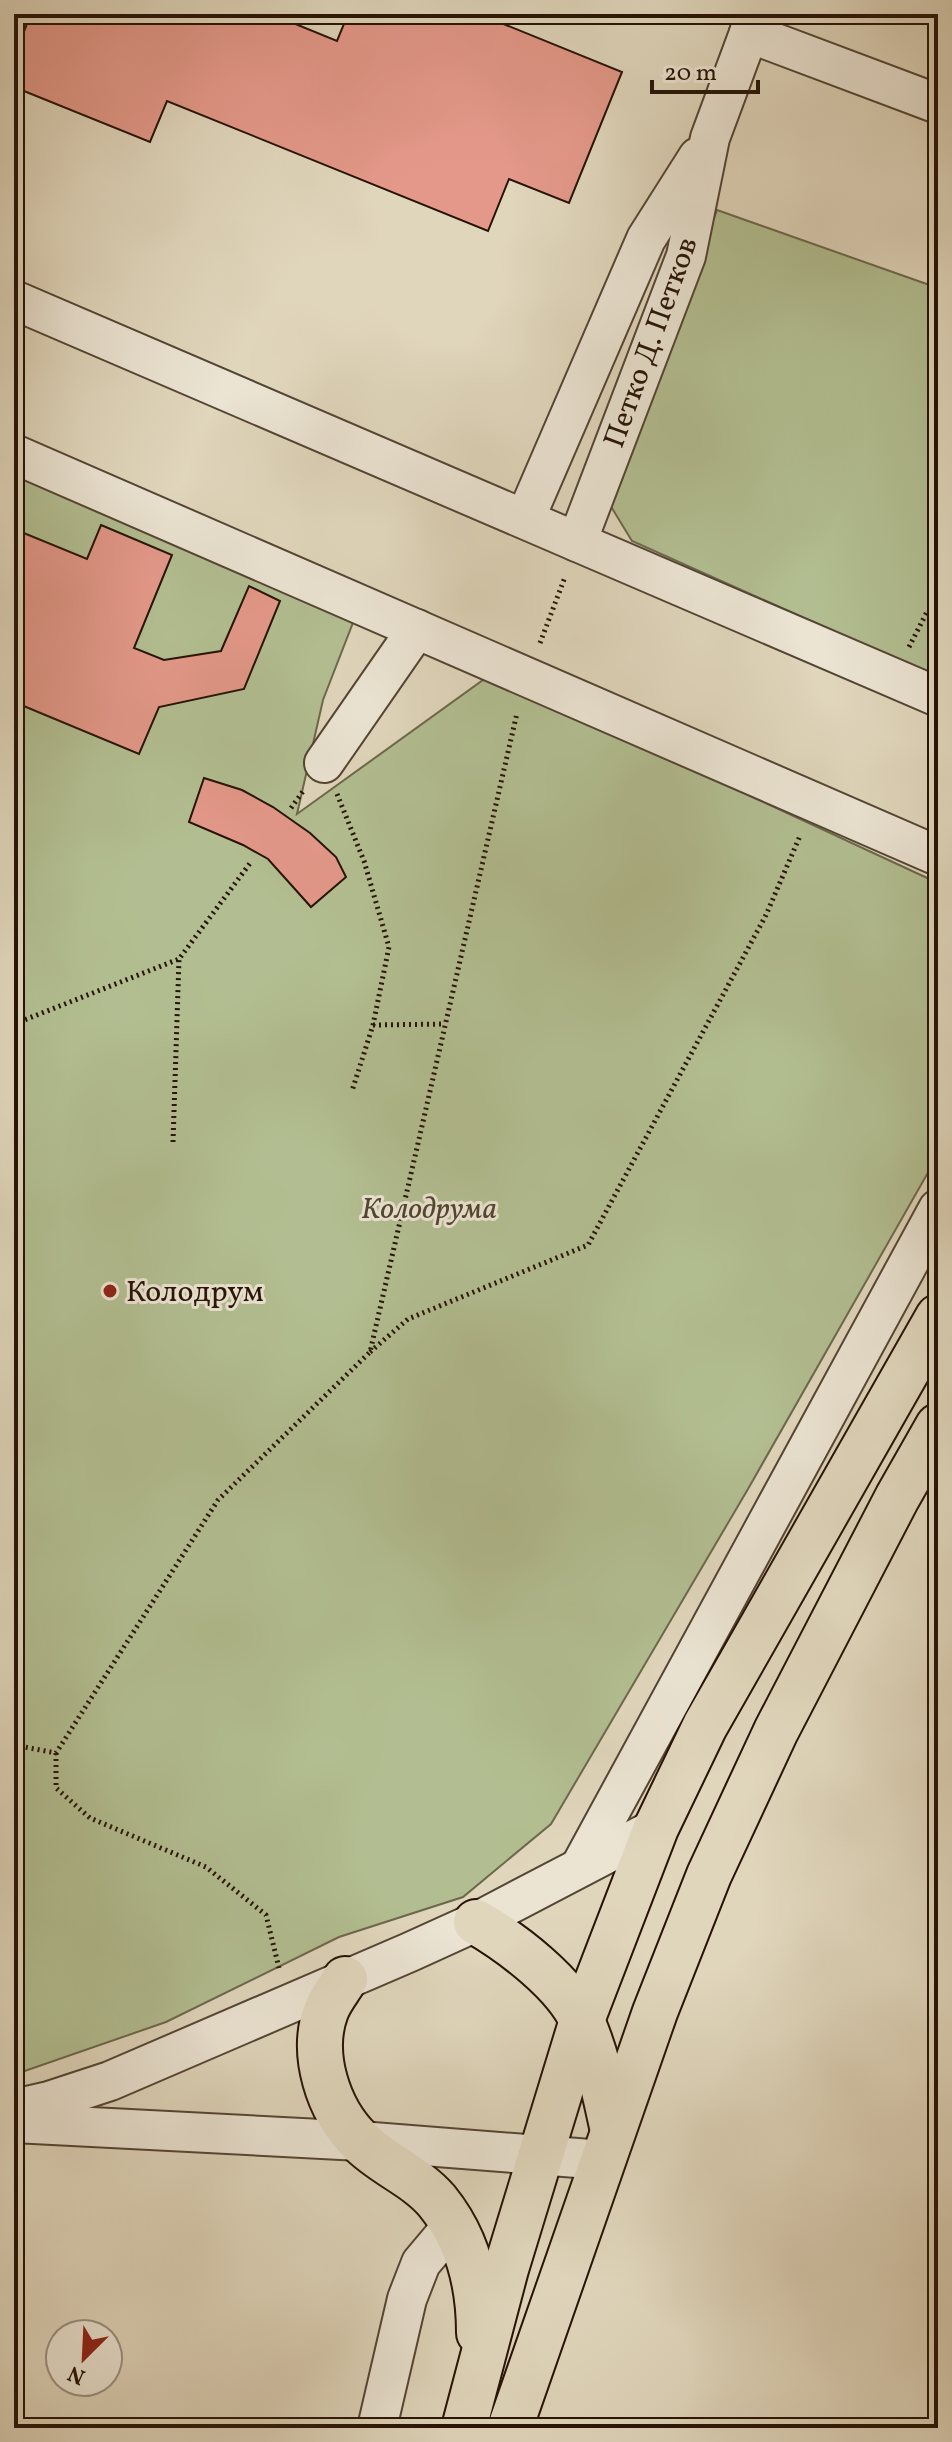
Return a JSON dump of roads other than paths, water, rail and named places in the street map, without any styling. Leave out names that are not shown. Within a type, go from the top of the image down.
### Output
[{"type":"main road","points":[[464,2428],[540,2154],[582,2020],[656,1828],[705,1726],[938,1317]]},
{"type":"main road","points":[[510,2428],[655,2012],[716,1861],[776,1731],[897,1498],[938,1426]]},
{"type":"main road","points":[[476,1922],[507,1940],[535,1964],[582,2020],[600,2071],[608,2146]]},
{"type":"main road","points":[[345,1979],[326,2012],[320,2051],[330,2100],[360,2141],[436,2199],[453,2225],[472,2269],[477,2292],[479,2372]]},
{"type":"street","points":[[752,24],[938,104]]},
{"type":"street","name":"Петко Д. Петков","points":[[577,542],[686,256],[710,138],[752,24]]},
{"type":"street","name":"Петко Д. Петков","points":[[525,519],[646,239],[710,138]]},
{"type":"street","points":[[14,300],[938,697]]},
{"type":"street","points":[[14,454],[938,856]]},
{"type":"street","points":[[324,763],[417,629]]},
{"type":"street","points":[[580,1867],[938,1209]]},
{"type":"street","points":[[14,2109],[110,2081],[476,1922],[656,1828]]},
{"type":"street","points":[[14,2123],[540,2154],[608,2146]]},
{"type":"street","points":[[377,2428],[412,2287],[421,2263],[453,2225]]},
{"type":"place","name":"Колодрум","points":[[110,1291]]},
{"type":"park label","name":"Колодрума","points":[[429,1208]]}]
